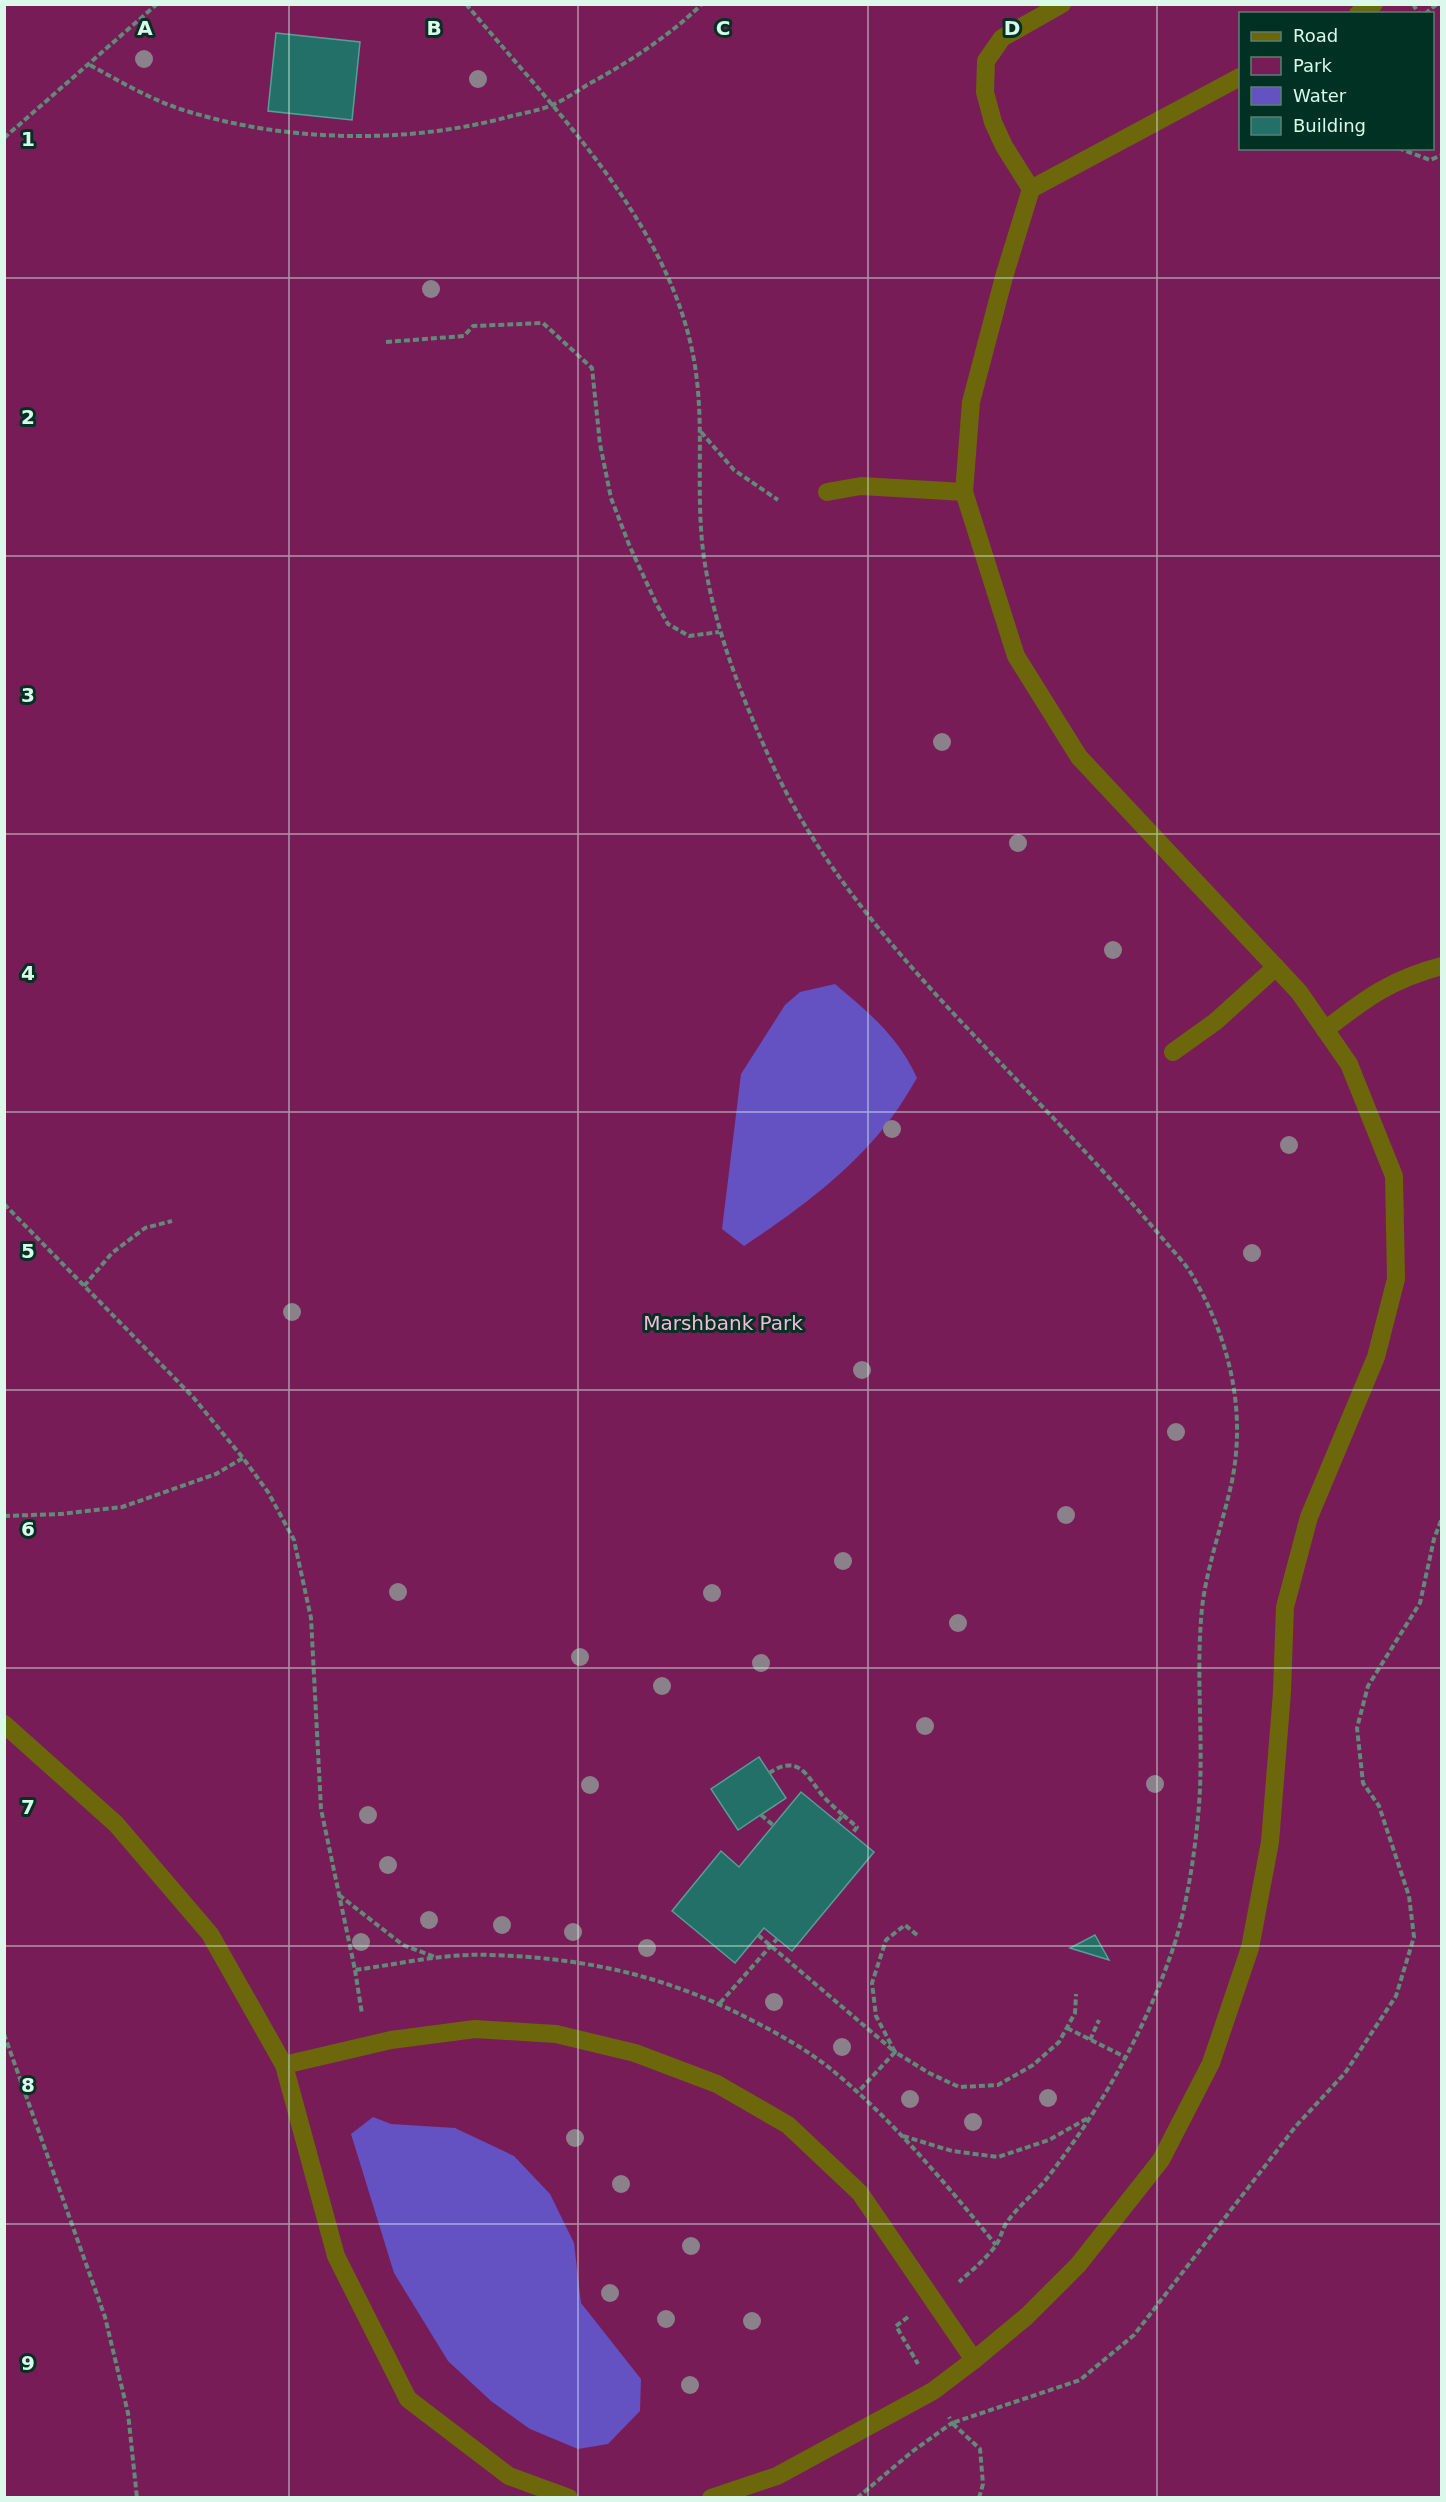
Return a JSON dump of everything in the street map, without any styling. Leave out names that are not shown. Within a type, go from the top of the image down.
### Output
[{"type":"lane","points":[[1031,189],[1004,146],[993,122],[985,92],[986,61],[1002,38],[1062,4]]},
{"type":"lane","points":[[1361,12],[1374,4]]},
{"type":"lane","points":[[711,2498],[777,2476],[933,2391],[1026,2316],[1078,2265],[1161,2160],[1211,2063],[1250,1948],[1270,1842],[1282,1692],[1285,1607],[1309,1517],[1376,1358],[1396,1279],[1394,1176],[1349,1064],[1299,992],[1079,757],[1016,656],[964,492],[971,402],[1004,277],[1031,189],[1239,79]]},
{"type":"lane","points":[[827,492],[861,486],[964,492]]},
{"type":"lane","points":[[1325,1030],[1373,993],[1420,972],[1442,966]]},
{"type":"lane","points":[[1173,1052],[1215,1022],[1276,967]]},
{"type":"lane","points":[[4,1724],[116,1824],[210,1934],[284,2064],[336,2256],[408,2399],[509,2476],[569,2498]]},
{"type":"lane","points":[[284,2064],[368,2045],[475,2029],[556,2034],[635,2053],[717,2084],[788,2125],[860,2193],[974,2360]]},
{"type":"path","points":[[4,138],[157,4]]},
{"type":"path","points":[[466,4],[597,162],[636,217],[670,282],[692,346],[701,412],[699,472],[703,555],[719,632],[750,715],[787,795],[837,873],[884,933],[933,990],[1097,1164],[1192,1273],[1218,1326],[1233,1374],[1238,1423],[1233,1474],[1203,1599],[1198,1654],[1198,1814],[1192,1859],[1172,1953],[1127,2058],[1092,2116],[1045,2180],[1004,2225],[996,2245],[963,2278],[896,2326],[952,2423],[980,2449],[983,2484],[979,2498]]},
{"type":"path","points":[[90,65],[137,91],[180,108],[231,122],[282,131],[356,136],[476,126],[550,106],[617,69],[675,30],[702,4]]},
{"type":"path","points":[[1403,150],[1430,160],[1442,155]]},
{"type":"path","points":[[386,342],[464,336],[473,326],[543,323],[592,368],[600,444],[611,498],[630,547],[657,605],[668,624],[689,636],[719,632]]},
{"type":"path","points":[[700,431],[734,470],[778,500]]},
{"type":"path","points":[[4,1204],[193,1397],[268,1492],[294,1540],[311,1618],[321,1809],[355,1970],[368,2045]]},
{"type":"path","points":[[84,1286],[112,1252],[145,1228],[172,1221]]},
{"type":"path","points":[[4,1516],[61,1514],[122,1507],[216,1473],[243,1458]]},
{"type":"path","points":[[857,2498],[913,2451],[952,2423],[1080,2380],[1134,2335],[1296,2126],[1345,2073],[1396,1996],[1414,1937],[1408,1896],[1379,1806],[1363,1783],[1357,1728],[1368,1686],[1420,1603],[1434,1539],[1442,1518]]},
{"type":"path","points":[[769,1773],[780,1766],[793,1765],[807,1774],[823,1797],[857,1827],[852,1834]]},
{"type":"path","points":[[761,1815],[773,1825]]},
{"type":"path","points":[[838,1821],[843,1815]]},
{"type":"path","points":[[338,1894],[403,1945],[437,1958]]},
{"type":"path","points":[[894,2052],[876,2016],[872,1983],[886,1940],[905,1925],[917,1935]]},
{"type":"path","points":[[758,1935],[894,2052],[929,2073],[959,2086],[998,2085],[1033,2065],[1059,2042],[1075,2013],[1076,1994]]},
{"type":"path","points":[[720,2003],[777,1939]]},
{"type":"path","points":[[355,1970],[437,1958],[488,1955],[554,1960],[620,1969],[673,1985],[720,2003],[781,2036],[830,2068],[858,2092],[903,2136],[996,2245]]},
{"type":"path","points":[[1090,2040],[1099,2020]]},
{"type":"path","points":[[1066,2028],[1127,2058]]},
{"type":"path","points":[[4,2034],[105,2317],[128,2413],[137,2498]]},
{"type":"path","points":[[858,2092],[894,2052]]},
{"type":"path","points":[[903,2136],[952,2151],[998,2157],[1049,2140],[1092,2116]]},
{"type":"green space","name":"Marshbank Park","points":[[5,5],[1441,5],[1441,2497],[5,2498]]},
{"type":"water","points":[[835,984],[871,1015],[892,1037],[917,1078],[902,1103],[877,1136],[842,1172],[824,1188],[744,1246],[722,1229],[741,1074],[785,1005],[800,992]]},
{"type":"water","points":[[373,2117],[391,2124],[455,2128],[514,2156],[550,2194],[574,2243],[581,2303],[641,2379],[640,2411],[608,2444],[578,2449],[530,2429],[491,2401],[448,2361],[394,2273],[351,2134]]},
{"type":"building","points":[[276,33],[360,42],[352,120],[268,111]]},
{"type":"building","points":[[759,1757],[786,1798],[738,1830],[711,1789]]},
{"type":"building","points":[[801,1792],[874,1852],[792,1951],[764,1928],[735,1963],[672,1911],[721,1851],[739,1867]]},
{"type":"building","points":[[1095,1935],[1109,1960],[1070,1948]]}]
